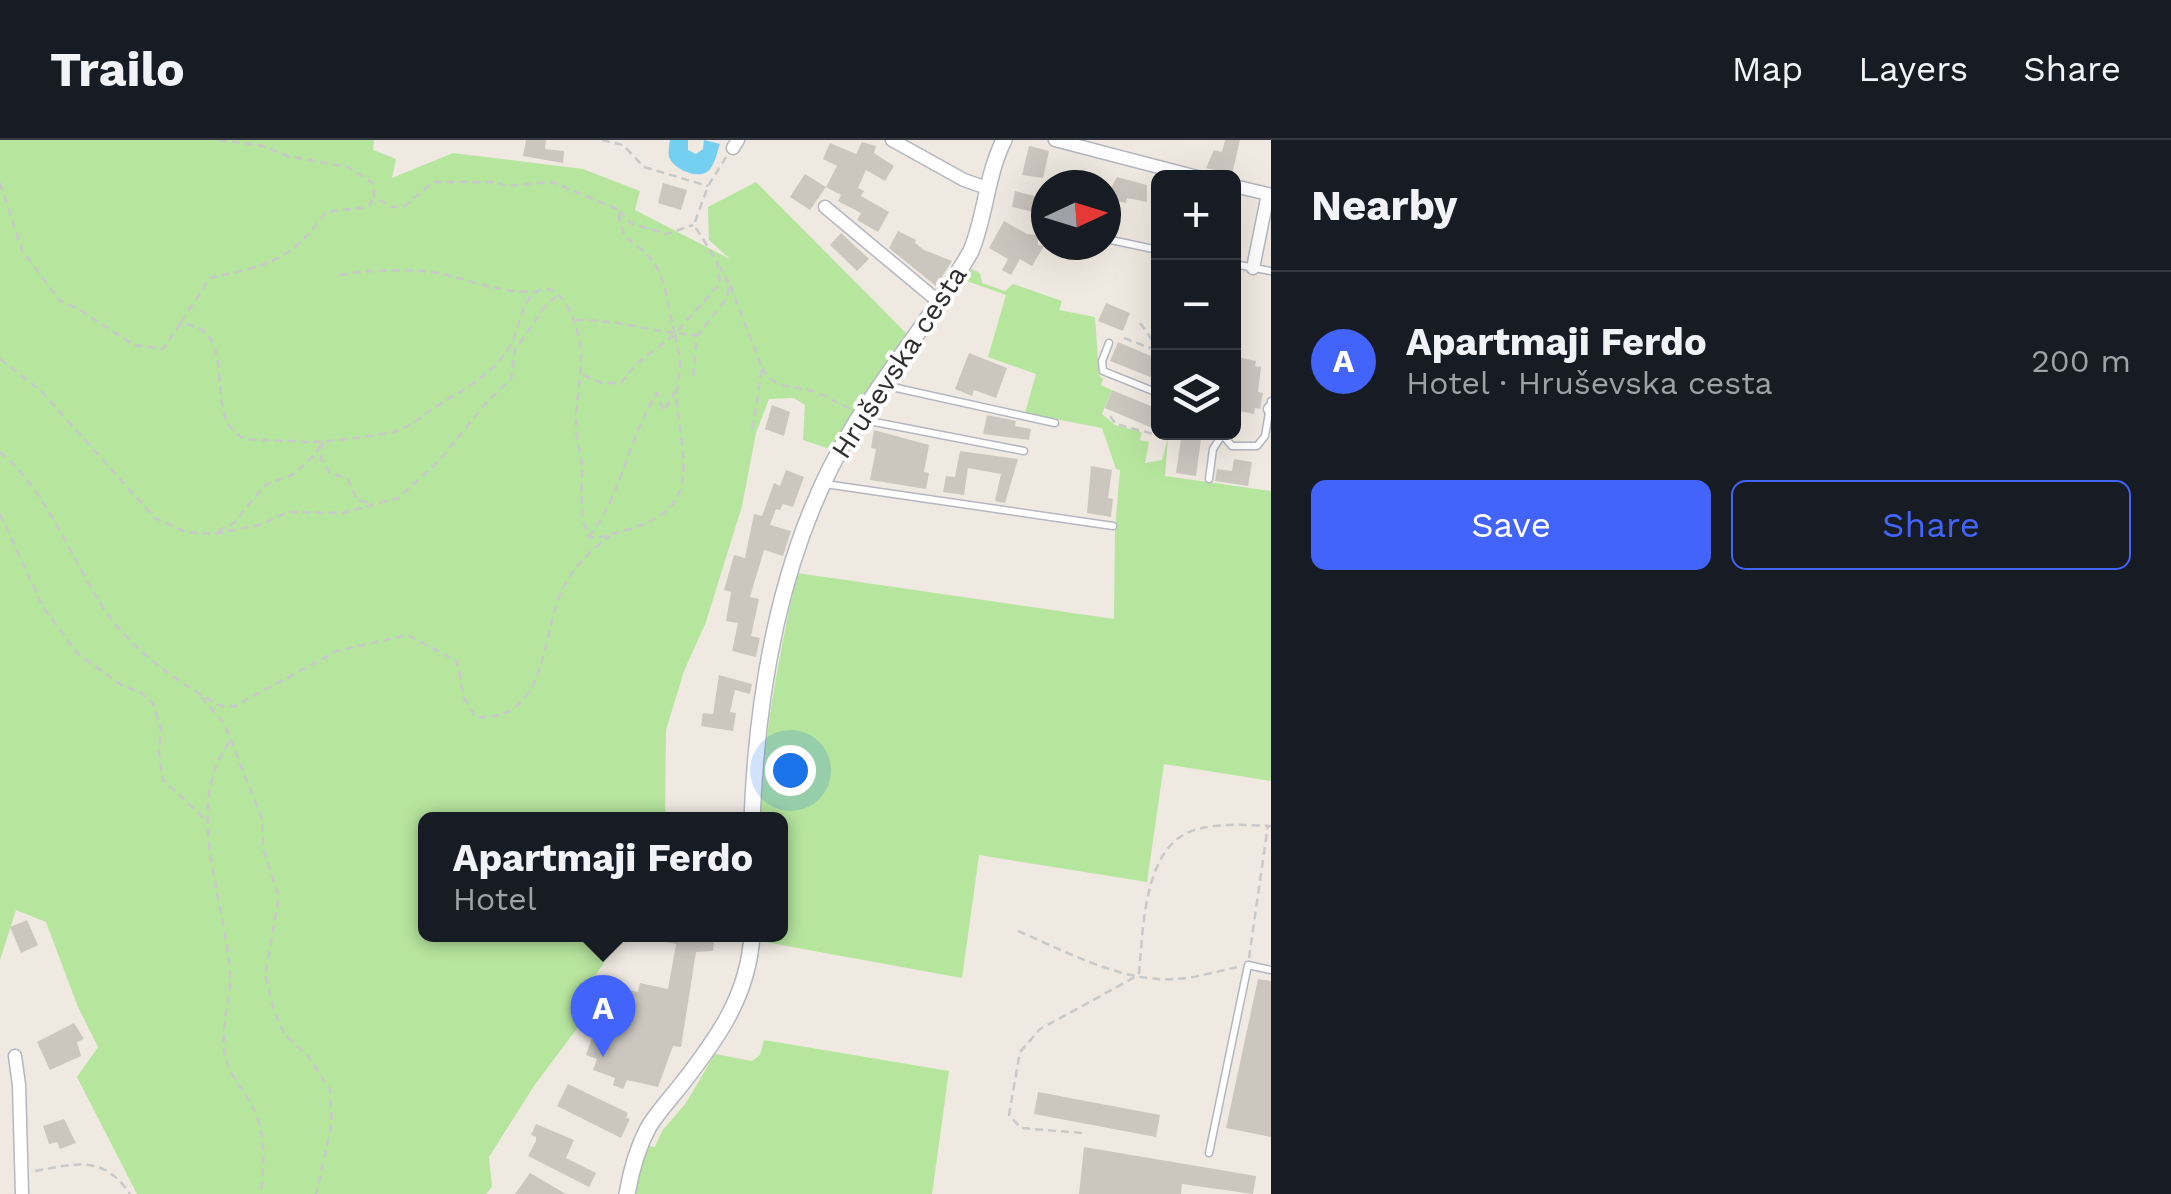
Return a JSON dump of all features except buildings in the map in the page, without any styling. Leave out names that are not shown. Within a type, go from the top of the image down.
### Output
[{"type":"street","points":[[892,140],[964,180],[987,188]]},
{"type":"street","name":"Hruševska cesta","points":[[753,812],[762,709],[795,556],[824,484],[859,417],[939,302],[976,239],[987,188],[1004,140]]},
{"type":"street","points":[[1055,140],[1170,170]]},
{"type":"street","points":[[1241,188],[1270,195],[1253,268]]},
{"type":"street","points":[[825,207],[939,302]]},
{"type":"street","points":[[627,1194],[634,1162],[649,1126],[708,1051],[732,1013],[746,976],[751,942]]},
{"type":"street","points":[[15,1056],[22,1187]]},
{"type":"lane","points":[[1121,242],[1151,249]]},
{"type":"lane","points":[[1241,265],[1271,271]]},
{"type":"lane","points":[[1109,344],[1102,361],[1104,371],[1151,390]]},
{"type":"lane","points":[[882,384],[1056,423]]},
{"type":"lane","points":[[1226,440],[1232,446],[1254,448],[1265,436],[1271,406]]},
{"type":"lane","points":[[859,417],[1024,451]]},
{"type":"lane","points":[[1209,479],[1218,440]]},
{"type":"lane","points":[[824,484],[1113,526]]},
{"type":"lane","points":[[1209,1153],[1248,965],[1271,970]]},
{"type":"path","points":[[0,184],[22,250],[60,300],[134,345],[163,349],[210,278],[286,257],[326,212],[368,207],[374,197],[373,184],[348,167],[287,156],[263,146],[219,140]]},
{"type":"path","points":[[602,140],[623,145],[644,167],[708,186]]},
{"type":"path","points":[[694,225],[708,186],[735,144]]},
{"type":"path","points":[[374,197],[392,206],[404,206],[433,182],[496,182],[506,186],[552,182],[617,209],[632,224],[667,234],[694,225]]},
{"type":"path","points":[[589,537],[600,539],[654,522],[676,501],[683,484],[685,454],[676,390],[680,366],[676,334],[660,268],[649,254],[624,236],[617,209]]},
{"type":"path","points":[[694,225],[730,285],[770,380],[790,389],[810,390],[859,417]]},
{"type":"path","points":[[582,375],[602,383],[621,383],[636,364],[676,334],[720,283],[717,261]]},
{"type":"path","points":[[340,275],[436,272],[500,292],[544,290],[559,294],[574,320],[582,349],[576,428],[582,456],[580,500],[589,537]]},
{"type":"path","points":[[693,376],[697,336],[726,299],[730,285]]},
{"type":"path","points":[[0,359],[40,390],[155,518],[186,532],[212,534],[260,525],[288,512],[343,513],[398,498],[439,461],[485,404],[511,379],[512,348],[524,307],[536,292]]},
{"type":"path","points":[[180,324],[198,326],[216,348],[225,412],[231,427],[241,437],[323,440],[400,430],[476,385],[559,294]]},
{"type":"path","points":[[574,320],[697,336]]},
{"type":"path","points":[[1140,324],[1151,338]]},
{"type":"path","points":[[1124,338],[1151,348]]},
{"type":"path","points":[[752,431],[762,368]]},
{"type":"path","points":[[589,537],[603,519],[651,403],[657,393],[664,411],[676,390]]},
{"type":"path","points":[[1110,416],[1116,424],[1151,433]]},
{"type":"path","points":[[323,440],[321,459],[330,473],[348,479],[357,500],[374,504]]},
{"type":"path","points":[[212,534],[234,523],[265,485],[292,475],[315,455],[323,440]]},
{"type":"path","points":[[0,452],[40,500],[116,624],[140,651],[221,706],[235,706],[337,651],[408,635],[457,662],[464,698],[476,717],[492,718],[511,710],[526,698],[543,660],[563,588],[593,548],[615,533]]},
{"type":"path","points":[[0,514],[43,608],[78,654],[104,675],[140,692],[153,704],[162,729],[159,753],[163,780],[208,822]]},
{"type":"path","points":[[196,692],[224,723],[262,819],[263,848],[279,897],[265,975],[274,1010],[284,1034],[308,1056],[330,1090],[332,1123],[316,1194]]},
{"type":"path","points":[[229,742],[220,755],[211,783],[208,822],[228,946],[230,988],[222,1027],[228,1065],[254,1111],[265,1154],[261,1194]]},
{"type":"path","points":[[1018,931],[1092,962],[1138,976],[1174,980],[1248,965],[1270,826],[1205,827],[1183,834],[1171,847],[1157,867],[1148,894],[1138,976]]},
{"type":"path","points":[[1082,1133],[1021,1128],[1009,1115],[1020,1052],[1040,1029],[1138,976]]},
{"type":"path","points":[[22,1187],[33,1171],[81,1161],[120,1178],[130,1194]]},
{"type":"green space","points":[[0,140],[374,140],[373,150],[396,159],[392,178],[453,153],[583,169],[640,191],[635,210],[730,259],[709,240],[708,207],[756,182],[908,335],[833,450],[803,440],[805,405],[794,398],[769,399],[756,433],[742,506],[706,622],[684,671],[666,730],[665,812],[418,812],[418,942],[617,942],[594,978],[577,993],[576,1004],[587,1015],[534,1086],[489,1157],[492,1187],[486,1194],[137,1194],[77,1077],[98,1047],[78,1007],[46,922],[16,910],[0,960]]},
{"type":"green space","points":[[971,269],[980,273],[982,283],[1005,291],[1013,284],[1062,301],[1059,310],[1095,317],[1101,385],[1112,390],[1102,414],[1115,425],[1142,432],[1140,440],[1149,442],[1145,463],[1162,460],[1168,440],[1165,476],[1271,491],[1271,781],[1164,764],[1147,882],[979,855],[962,978],[764,942],[788,942],[788,812],[760,812],[773,696],[797,573],[1114,619],[1120,470],[1116,469],[1102,428],[1025,413],[1036,374],[988,357],[1006,295],[964,280]]},
{"type":"green space","points":[[764,1040],[949,1071],[932,1194],[634,1194],[648,1146],[655,1147],[715,1054],[752,1061],[760,1055]]},
{"type":"water","points":[[670,140],[688,140],[688,150],[696,154],[703,149],[704,140],[720,144],[711,168],[695,174],[671,161]]},
{"type":"place","name":"Apartmaji Ferdo","points":[[603,1057]]}]
